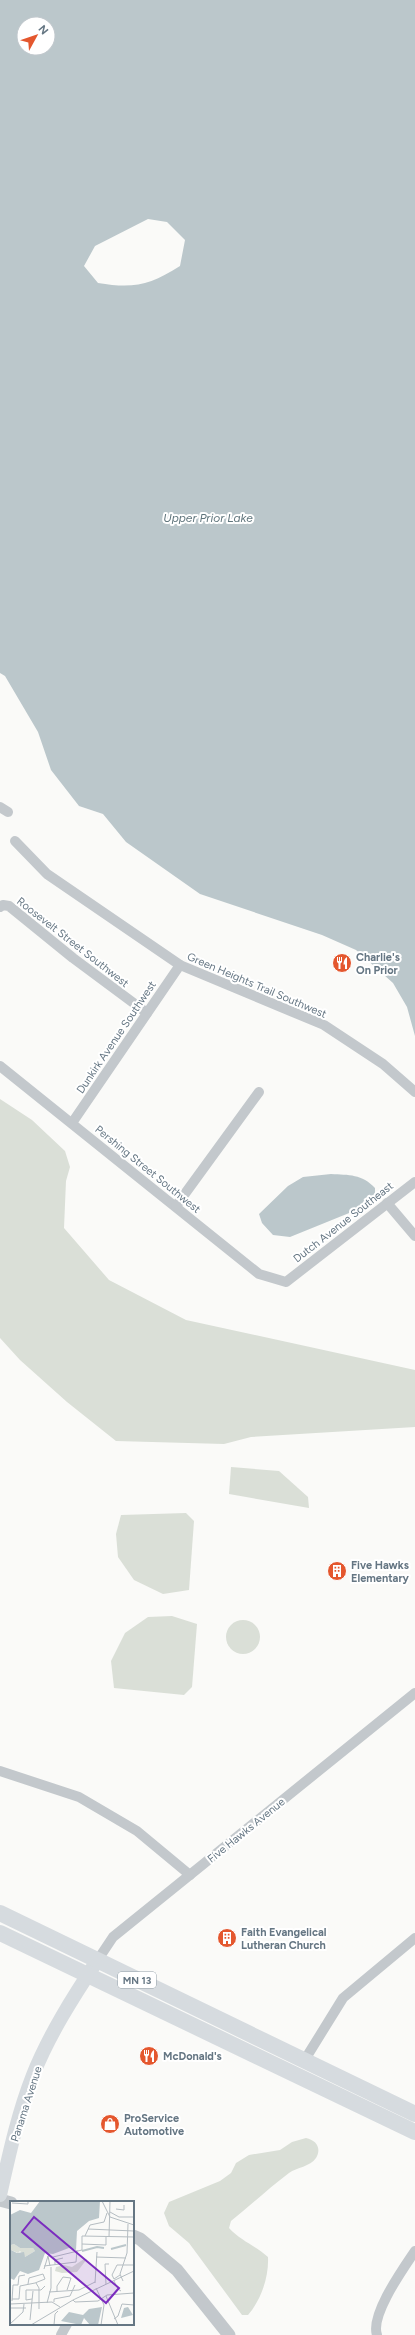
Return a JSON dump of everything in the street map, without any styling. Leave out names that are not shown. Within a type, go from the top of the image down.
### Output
[{"type":"main road","name":"MN 13","points":[[0,1913],[415,2114]]},
{"type":"main road","name":"MN 13","points":[[0,1933],[415,2132]]},
{"type":"main road","name":"Five Hawks Avenue","points":[[87,1976],[97,1961]]},
{"type":"main road","name":"Panama Avenue","points":[[0,2195],[9,2153],[33,2075],[58,2023],[87,1976]]},
{"type":"street","name":"Green Heights Trail Southwest","points":[[15,841],[47,874],[180,965],[324,1025],[383,1064],[415,1092]]},
{"type":"street","name":"Roosevelt Street Southwest","points":[[1,906],[9,906],[73,958],[147,1013]]},
{"type":"street","name":"Dunkirk Avenue Southwest","points":[[72,1123],[180,965]]},
{"type":"street","name":"Pershing Street Southwest","points":[[0,1066],[259,1274],[286,1282]]},
{"type":"street","points":[[176,1206],[259,1092]]},
{"type":"street","name":"Dutch Avenue Southeast","points":[[286,1282],[415,1182]]},
{"type":"street","points":[[387,1203],[415,1236]]},
{"type":"street","name":"Five Hawks Avenue","points":[[97,1961],[113,1937],[415,1693]]},
{"type":"street","points":[[0,1771],[79,1797],[138,1831],[190,1875]]},
{"type":"street","points":[[304,2060],[343,1998],[415,1938]]},
{"type":"street","points":[[0,2200],[10,2203]]},
{"type":"street","points":[[134,2236],[140,2238],[177,2270],[229,2335]]},
{"type":"street","points":[[377,2335],[375,2328],[388,2292],[415,2251]]},
{"type":"street","points":[[61,2335],[67,2325]]},
{"type":"shaded area","points":[[0,1099],[32,1120],[65,1151],[70,1167],[66,1181],[64,1228],[109,1280],[186,1320],[415,1370],[415,1427],[251,1437],[224,1444],[116,1441],[67,1402],[20,1360],[0,1338]]},
{"type":"shaded area","points":[[231,1467],[279,1471],[308,1497],[309,1508],[229,1494]]},
{"type":"shaded area","points":[[186,1513],[194,1521],[189,1590],[163,1594],[134,1580],[118,1557],[116,1534],[121,1515]]},
{"type":"shaded area","points":[[172,1616],[197,1624],[192,1687],[184,1695],[114,1688],[111,1661],[125,1633],[148,1617]]},
{"type":"shaded area","points":[[246,1620],[255,1625],[259,1630],[259,1644],[255,1649],[250,1653],[240,1654],[236,1653],[227,1644],[226,1634],[227,1630],[236,1621]]},
{"type":"shaded area","points":[[306,2138],[310,2139],[317,2145],[318,2154],[316,2158],[307,2165],[289,2173],[231,2221],[229,2228],[234,2233],[268,2257],[266,2280],[257,2302],[248,2315],[242,2315],[189,2243],[169,2226],[164,2213],[169,2202],[220,2181],[231,2173],[236,2163],[249,2155],[280,2150],[292,2142]]},
{"type":"water","name":"Upper Prior Lake","points":[[0,0],[415,0],[415,1036],[407,1007],[393,983],[356,950],[322,935],[200,894],[126,842],[103,814],[79,806],[51,770],[38,732],[5,676],[0,673]],"holes":[[[148,219],[167,222],[185,240],[180,266],[160,278],[141,284],[122,286],[98,283],[84,266],[95,246]]]},
{"type":"water","points":[[331,1174],[355,1176],[365,1180],[375,1188],[375,1194],[359,1209],[290,1237],[273,1235],[262,1223],[259,1214],[288,1186],[303,1177]]},
{"type":"place","name":"Charlie's On Prior","points":[[342,963]]},
{"type":"place","name":"Five Hawks Elementary","points":[[337,1571]]},
{"type":"place","name":"Faith Evangelical Lutheran Church","points":[[227,1938]]},
{"type":"place","name":"McDonald's","points":[[149,2056]]},
{"type":"place","name":"ProService Automotive","points":[[110,2124]]}]
